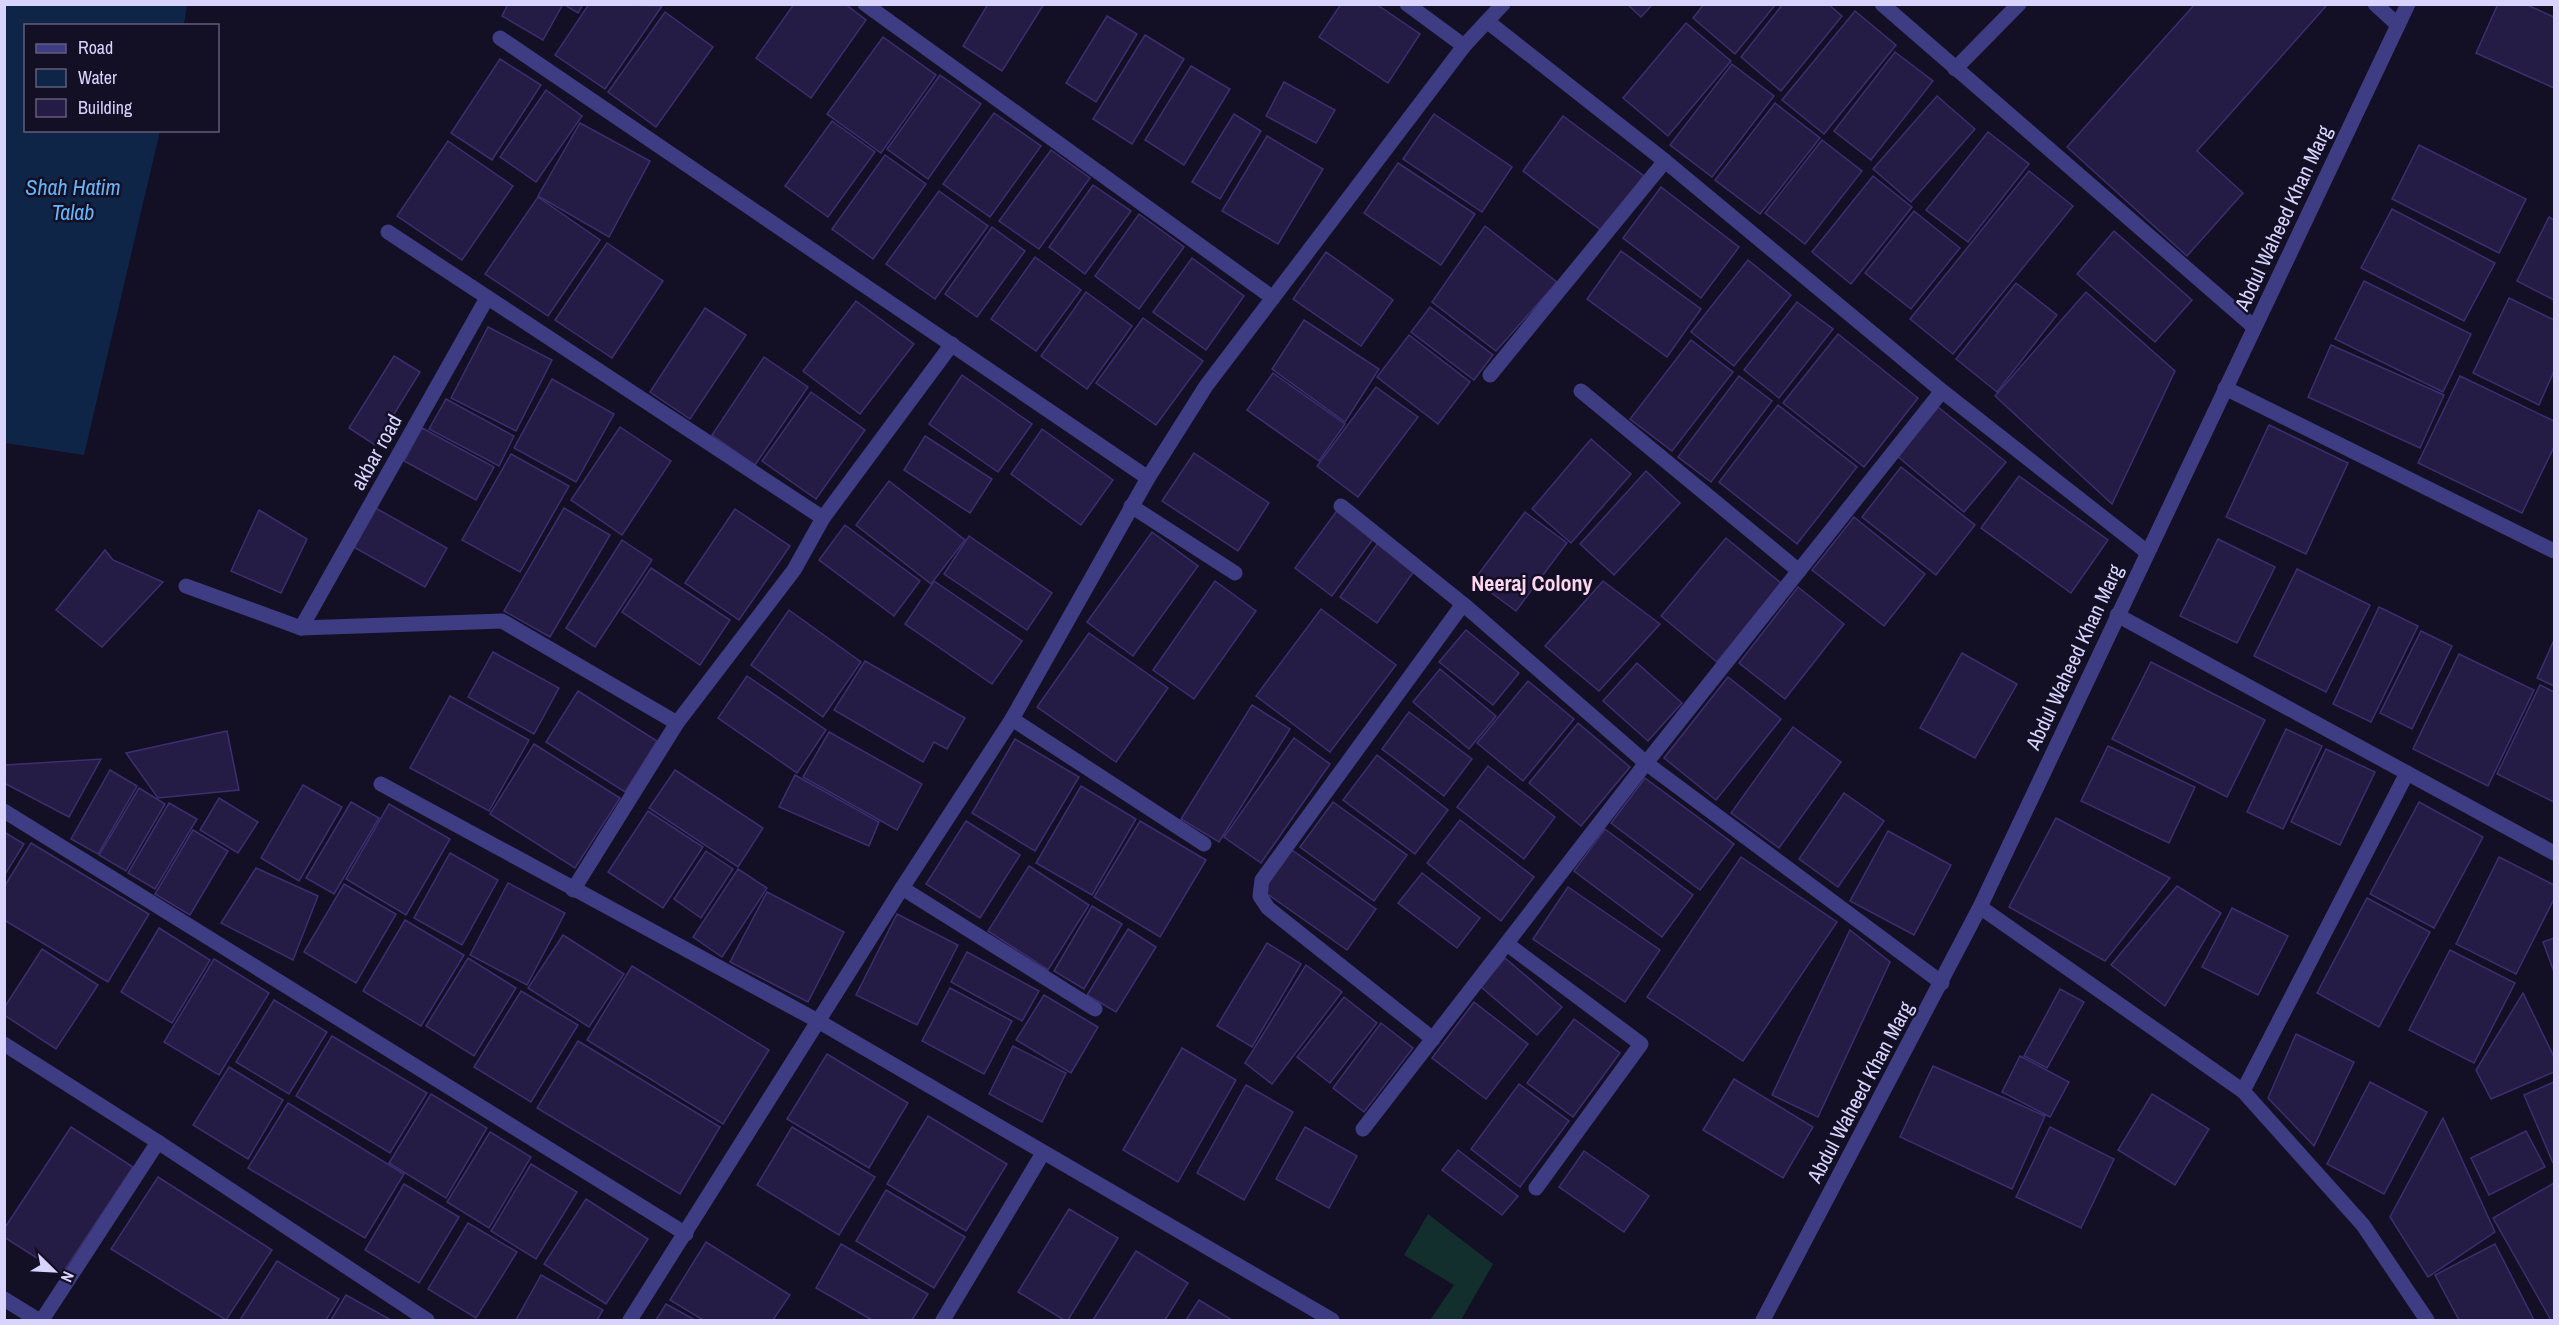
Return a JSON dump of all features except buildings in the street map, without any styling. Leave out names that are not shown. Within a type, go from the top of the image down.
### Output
[{"type":"street","points":[[865,4],[1273,298]]},
{"type":"street","points":[[1407,4],[1464,46]]},
{"type":"street","points":[[630,1320],[902,888],[1012,719],[1131,506],[1206,386],[1464,46],[1503,4]]},
{"type":"street","points":[[1882,4],[2254,327]]},
{"type":"street","points":[[1955,69],[2019,4]]},
{"type":"street","points":[[2375,4],[2398,25]]},
{"type":"street","name":"Abdul Waheed Khan Marg","points":[[1763,1320],[1980,907],[2408,4]]},
{"type":"street","points":[[1488,22],[1665,161],[1942,391],[2147,552]]},
{"type":"street","points":[[500,38],[1148,478]]},
{"type":"street","points":[[1490,375],[1665,161]]},
{"type":"street","points":[[388,232],[823,518]]},
{"type":"street","name":"akbar road","points":[[301,628],[487,298]]},
{"type":"street","points":[[573,890],[677,723],[794,570],[823,518],[952,344]]},
{"type":"street","points":[[2225,388],[2553,546]]},
{"type":"street","points":[[1581,391],[1799,571]]},
{"type":"street","points":[[1363,1129],[1646,763],[1942,391]]},
{"type":"street","points":[[1131,506],[1235,573]]},
{"type":"street","points":[[1341,506],[1463,604],[1646,763],[1942,983]]},
{"type":"street","points":[[186,586],[301,628],[502,621],[677,723]]},
{"type":"street","points":[[1433,1039],[1268,908],[1260,896],[1262,880],[1463,604]]},
{"type":"street","points":[[2117,615],[2554,853]]},
{"type":"street","points":[[1012,719],[1204,844]]},
{"type":"street","points":[[2242,1091],[2407,773]]},
{"type":"street","points":[[381,784],[818,1021],[1332,1320]]},
{"type":"street","points":[[4,811],[686,1233]]},
{"type":"street","points":[[902,888],[1095,1008]]},
{"type":"street","points":[[1980,907],[2242,1091],[2363,1225],[2427,1320]]},
{"type":"street","points":[[1507,944],[1641,1044],[1536,1188]]},
{"type":"street","points":[[4,1044],[158,1142],[427,1320]]},
{"type":"street","points":[[4,1299],[40,1320],[158,1142]]},
{"type":"street","points":[[943,1320],[1043,1153]]},
{"type":"green space","points":[[1428,1214],[1493,1264],[1461,1320],[1430,1320],[1454,1285],[1404,1255]]},
{"type":"water","name":"Shah Hatim Talab","points":[[4,5],[187,5],[184,24],[24,24],[24,132],[160,132],[84,455],[5,443]]},
{"type":"district","name":"Neeraj Colony","points":[[1532,583]]}]
